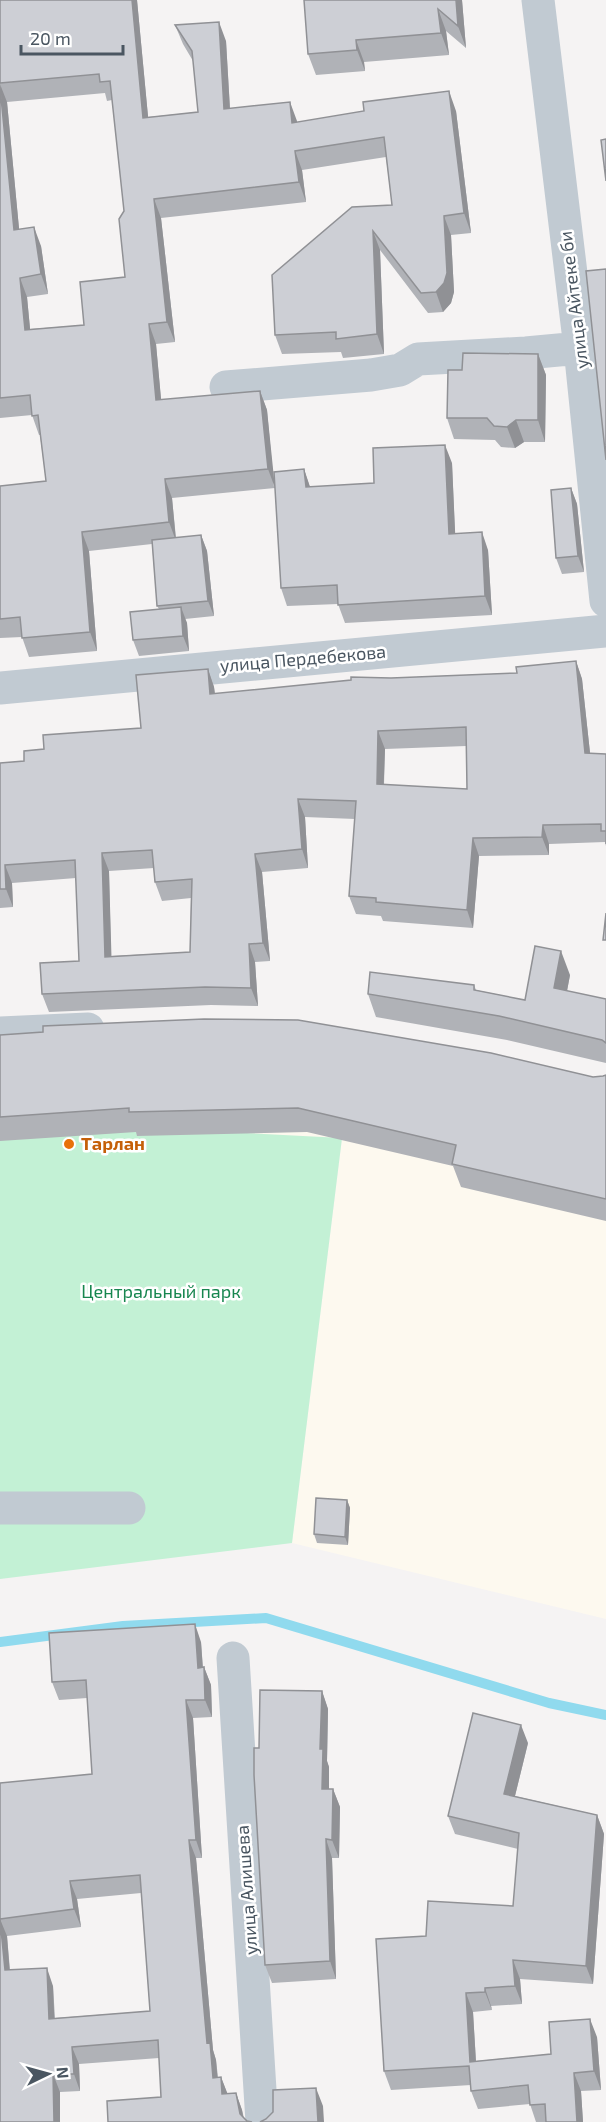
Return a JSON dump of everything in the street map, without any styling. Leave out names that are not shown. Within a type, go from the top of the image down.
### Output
[{"type":"street","name":"улица Айтеке би","points":[[538,0],[580,348],[606,600]]},
{"type":"street","points":[[226,387],[371,375],[400,370],[418,359],[580,348]]},
{"type":"street","name":"улица Пердебекова","points":[[0,688],[606,631]]},
{"type":"street","points":[[0,1033],[119,1028]]},
{"type":"street","points":[[0,1508],[129,1508]]},
{"type":"street","name":"улица Алишева","points":[[233,1658],[262,2122]]},
{"type":"shaded area","points":[[606,1114],[606,1619],[292,1543],[342,1139],[146,1128]]},
{"type":"green space","name":"Центральный парк","points":[[0,1073],[147,1128],[342,1138],[292,1543],[0,1579]]},
{"type":"building","points":[[0,0],[132,0],[143,118],[198,112],[192,51],[175,25],[219,22],[224,109],[290,102],[292,123],[364,111],[363,102],[449,91],[464,213],[444,216],[447,273],[444,283],[436,292],[421,293],[373,231],[377,334],[336,339],[336,332],[275,335],[272,275],[352,207],[392,205],[384,137],[295,151],[299,182],[154,199],[167,322],[149,324],[156,400],[260,391],[268,469],[165,479],[169,522],[82,532],[90,632],[22,638],[20,617],[0,619],[0,486],[46,481],[38,415],[32,416],[30,395],[0,398],[0,87],[14,230],[34,227],[41,274],[20,278],[25,330],[84,325],[80,282],[125,277],[119,219],[124,211],[110,81],[100,82],[99,74],[0,83]]},
{"type":"building","points":[[304,0],[456,0],[458,26],[438,9],[441,33],[356,40],[357,50],[308,54]]},
{"type":"building","points":[[606,139],[606,181],[601,140]]},
{"type":"building","points":[[606,269],[606,460],[586,271]]},
{"type":"building","points":[[463,353],[538,354],[538,420],[516,420],[507,427],[494,426],[487,418],[447,418],[448,370],[462,370]]},
{"type":"building","points":[[445,445],[449,534],[482,532],[485,596],[338,605],[337,585],[281,588],[274,472],[304,469],[306,487],[374,483],[373,448]]},
{"type":"building","points":[[571,488],[578,556],[556,558],[551,490]]},
{"type":"building","points":[[201,535],[208,601],[157,606],[152,540]]},
{"type":"building","points":[[181,607],[183,636],[133,640],[130,612]]},
{"type":"building","points":[[576,661],[585,753],[606,754],[606,831],[601,831],[601,824],[543,825],[542,837],[473,838],[467,910],[376,902],[376,898],[349,896],[356,801],[298,799],[302,849],[255,854],[263,943],[249,944],[251,988],[205,987],[42,994],[40,963],[79,961],[75,860],[5,865],[6,889],[0,889],[0,763],[24,761],[24,751],[44,749],[43,735],[141,728],[136,675],[208,669],[210,694],[351,680],[351,677],[391,678],[517,673],[516,667]],"holes":[[[466,727],[467,789],[377,784],[378,731]],[[152,850],[155,882],[192,879],[190,952],[105,957],[102,853]]]},
{"type":"building","points":[[606,913],[606,940],[603,940]]},
{"type":"building","points":[[535,946],[561,951],[554,988],[606,999],[606,1043],[602,1040],[499,1016],[368,994],[370,972],[474,985],[474,990],[525,1000]]},
{"type":"building","points":[[204,1019],[298,1020],[491,1053],[593,1077],[606,1075],[606,1199],[452,1164],[456,1145],[298,1108],[129,1112],[129,1108],[0,1117],[0,1035],[43,1032],[43,1026]]},
{"type":"building","points":[[316,1498],[347,1500],[345,1537],[314,1534]]},
{"type":"building","points":[[195,1624],[198,1668],[204,1667],[205,1700],[186,1700],[196,1840],[189,1840],[207,2043],[210,2042],[213,2078],[221,2077],[222,2094],[236,2093],[240,2114],[247,2121],[252,2122],[108,2122],[107,2101],[161,2097],[158,2040],[72,2047],[74,2074],[53,2074],[54,2122],[0,2122],[0,1919],[0,1783],[92,1774],[86,1680],[52,1682],[49,1633]],"holes":[[[140,1875],[150,2011],[49,2019],[47,1968],[5,1970],[0,1919],[74,1909],[70,1881]]]},
{"type":"building","points":[[260,1690],[322,1691],[320,1749],[323,1749],[322,1789],[333,1789],[332,1840],[326,1839],[330,1961],[265,1965],[254,1775],[254,1748],[259,1748]]},
{"type":"building","points":[[473,1713],[521,1725],[504,1794],[597,1815],[586,1966],[513,1960],[515,1986],[485,1988],[485,1992],[466,1993],[470,2062],[551,2054],[549,2022],[590,2019],[594,2071],[574,2073],[577,2122],[546,2122],[545,2104],[530,2105],[528,2085],[471,2091],[469,2066],[384,2071],[376,1939],[426,1936],[428,1901],[513,1906],[519,1833],[448,1816]]},
{"type":"building","points":[[316,2088],[318,2122],[260,2122],[273,2112],[273,2090]]},
{"type":"waterway","points":[[0,1642],[123,1626],[266,1618],[549,1703],[606,1715]]},
{"type":"place","name":"Тарлан","points":[[69,1144]]}]
